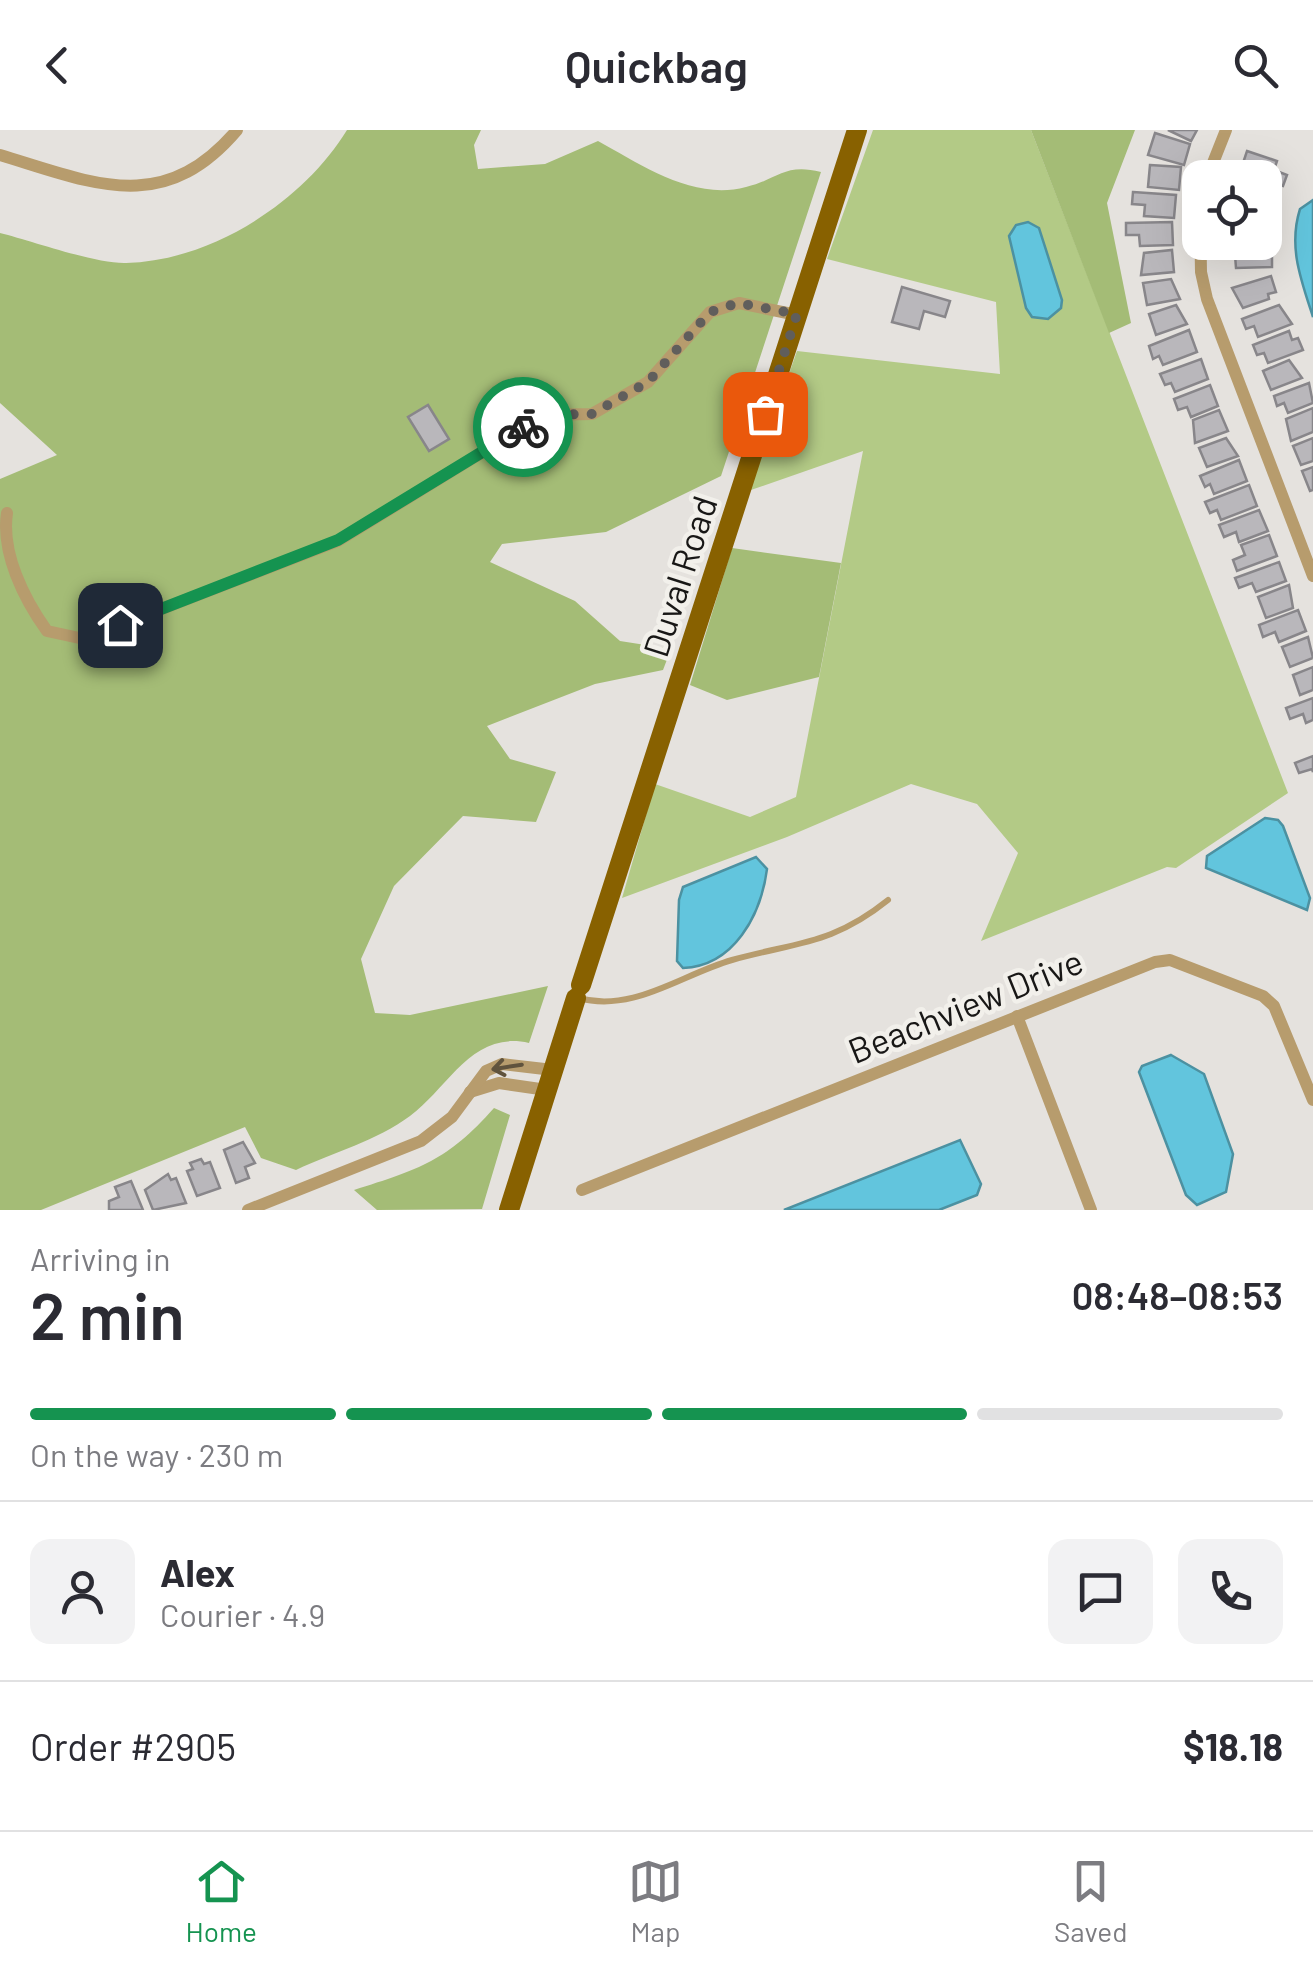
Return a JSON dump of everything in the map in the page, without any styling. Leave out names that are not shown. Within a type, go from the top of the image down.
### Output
[{"type":"main road","name":"Duval Road","points":[[509,1210],[857,130]]},
{"type":"street","points":[[0,155],[94,183],[134,188],[157,185],[191,171],[237,130]]},
{"type":"street","points":[[1214,160],[1226,130]]},
{"type":"street","points":[[1204,260],[1207,300],[1313,576]]},
{"type":"street","points":[[7,513],[4,534],[29,606],[47,632],[84,639],[338,540],[543,415],[592,414],[648,382],[710,312],[738,303],[797,314]]},
{"type":"street","name":"Beachview Drive","points":[[582,1190],[1154,962],[1187,964],[1262,996],[1274,1006],[1313,1100]]},
{"type":"street","points":[[1017,1016],[1090,1210]]},
{"type":"street","points":[[248,1210],[264,1207],[422,1141],[452,1116],[486,1071],[502,1064],[550,1080]]},
{"type":"street","points":[[470,1092],[499,1083],[550,1080]]},
{"type":"lane","points":[[579,992],[609,1003],[669,988],[734,959],[805,946],[862,921],[888,900]]},
{"type":"green space","points":[[347,130],[481,130],[474,145],[478,169],[545,164],[598,141],[650,170],[707,189],[746,187],[798,169],[821,172],[721,476],[606,532],[502,544],[490,562],[575,601],[620,641],[671,649],[663,670],[595,684],[487,726],[510,759],[556,772],[536,822],[463,816],[394,886],[361,959],[375,1013],[410,1015],[548,986],[529,1043],[509,1041],[477,1053],[397,1125],[296,1170],[261,1158],[245,1127],[41,1210],[0,1210],[0,479],[57,455],[0,403],[0,233],[113,262],[158,260],[190,251],[252,223],[280,203],[306,181]]},
{"type":"green space","points":[[873,130],[1031,130],[1288,793],[1176,868],[1167,867],[981,941],[1018,853],[977,804],[911,784],[787,837],[622,898],[655,784],[750,817],[796,797],[863,451],[748,491],[797,351],[1000,374],[996,302],[827,259]]},
{"type":"green space","points":[[1031,130],[1135,130],[1107,203],[1131,323],[1109,333]]},
{"type":"green space","points":[[732,548],[841,563],[819,677],[727,700],[690,685]]},
{"type":"green space","points":[[494,1108],[510,1115],[482,1209],[377,1210],[354,1190],[431,1161],[462,1140]]},
{"type":"water","points":[[1313,200],[1313,317],[1295,237],[1300,209]]},
{"type":"water","points":[[1028,222],[1039,228],[1062,300],[1061,308],[1048,319],[1032,317],[1026,308],[1009,236],[1016,225]]},
{"type":"water","points":[[1265,818],[1278,820],[1283,826],[1310,898],[1307,910],[1206,868],[1207,856]]},
{"type":"water","points":[[756,857],[767,869],[764,886],[742,935],[717,958],[683,968],[677,961],[683,887]]},
{"type":"water","points":[[1171,1055],[1204,1074],[1233,1154],[1226,1192],[1197,1205],[1186,1195],[1139,1072],[1142,1066]]},
{"type":"water","points":[[960,1140],[981,1184],[977,1195],[939,1210],[784,1210]]},
{"type":"building","points":[[1168,130],[1197,130],[1191,141]]},
{"type":"building","points":[[1155,133],[1190,144],[1182,164],[1148,155]]},
{"type":"building","points":[[1247,151],[1274,160],[1244,160]]},
{"type":"building","points":[[1150,165],[1181,167],[1179,190],[1148,187]]},
{"type":"building","points":[[1133,192],[1176,195],[1174,218],[1144,216],[1145,205],[1132,204]]},
{"type":"building","points":[[1172,222],[1173,245],[1140,246],[1139,235],[1126,235],[1126,223]]},
{"type":"building","points":[[1172,250],[1174,272],[1141,275],[1144,253]]},
{"type":"building","points":[[1235,260],[1272,260],[1272,267],[1236,268]]},
{"type":"building","points":[[1271,276],[1276,292],[1268,294],[1269,299],[1243,308],[1232,288]]},
{"type":"building","points":[[1171,279],[1180,299],[1147,305],[1143,283]]},
{"type":"building","points":[[902,287],[950,301],[945,317],[924,311],[919,329],[892,322]]},
{"type":"building","points":[[1176,305],[1187,324],[1156,335],[1149,314]]},
{"type":"building","points":[[1279,305],[1292,324],[1258,337],[1254,326],[1246,329],[1242,319]]},
{"type":"building","points":[[1189,330],[1197,352],[1163,365],[1159,356],[1153,359],[1149,346]]},
{"type":"building","points":[[1289,331],[1292,340],[1298,338],[1303,350],[1268,363],[1264,353],[1257,355],[1253,345]]},
{"type":"building","points":[[1201,359],[1208,379],[1175,392],[1171,383],[1165,385],[1160,374]]},
{"type":"building","points":[[1289,360],[1302,378],[1271,390],[1263,371]]},
{"type":"building","points":[[1309,383],[1313,403],[1288,413],[1284,403],[1277,406],[1274,396]]},
{"type":"building","points":[[1210,385],[1218,406],[1191,417],[1187,407],[1178,410],[1174,399]]},
{"type":"building","points":[[428,405],[449,439],[429,451],[408,417]]},
{"type":"building","points":[[1313,408],[1313,432],[1291,441],[1286,419]]},
{"type":"building","points":[[1219,410],[1228,431],[1195,443],[1193,420]]},
{"type":"building","points":[[1226,438],[1238,456],[1207,467],[1199,448]]},
{"type":"building","points":[[1313,438],[1313,461],[1301,465],[1293,446]]},
{"type":"building","points":[[1239,460],[1247,481],[1214,494],[1210,484],[1205,487],[1200,476]]},
{"type":"building","points":[[1313,467],[1313,490],[1310,491],[1302,471]]},
{"type":"building","points":[[1249,485],[1257,506],[1221,520],[1217,510],[1210,513],[1205,502]]},
{"type":"building","points":[[1259,510],[1268,531],[1239,542],[1236,532],[1224,537],[1219,525]]},
{"type":"building","points":[[1269,535],[1277,556],[1237,571],[1233,560],[1245,555],[1241,545]]},
{"type":"building","points":[[1279,562],[1286,581],[1256,592],[1252,583],[1239,588],[1235,578]]},
{"type":"building","points":[[1289,585],[1293,608],[1266,618],[1258,597]]},
{"type":"building","points":[[1298,610],[1306,631],[1279,642],[1275,632],[1263,637],[1259,625]]},
{"type":"building","points":[[1308,637],[1313,658],[1290,667],[1282,647]]},
{"type":"building","points":[[1313,667],[1313,690],[1300,695],[1293,675]]},
{"type":"building","points":[[1313,698],[1313,720],[1306,723],[1303,714],[1290,719],[1286,708]]},
{"type":"building","points":[[1313,756],[1313,772],[1312,769],[1299,773],[1295,763]]},
{"type":"building","points":[[243,1142],[255,1163],[245,1167],[249,1178],[236,1183],[224,1150]]},
{"type":"building","points":[[201,1159],[204,1164],[210,1162],[220,1188],[197,1196],[187,1171],[193,1169],[190,1163]]},
{"type":"building","points":[[168,1174],[171,1180],[176,1178],[186,1203],[153,1210],[145,1190]]},
{"type":"building","points":[[131,1181],[143,1210],[109,1210],[109,1201],[119,1197],[115,1187]]},
{"type":"way so far","points":[[523,427],[543,415],[592,414],[648,382],[710,312],[738,303],[797,314],[765,414]]},
{"type":"route","points":[[120,625],[338,540],[523,427]]}]
